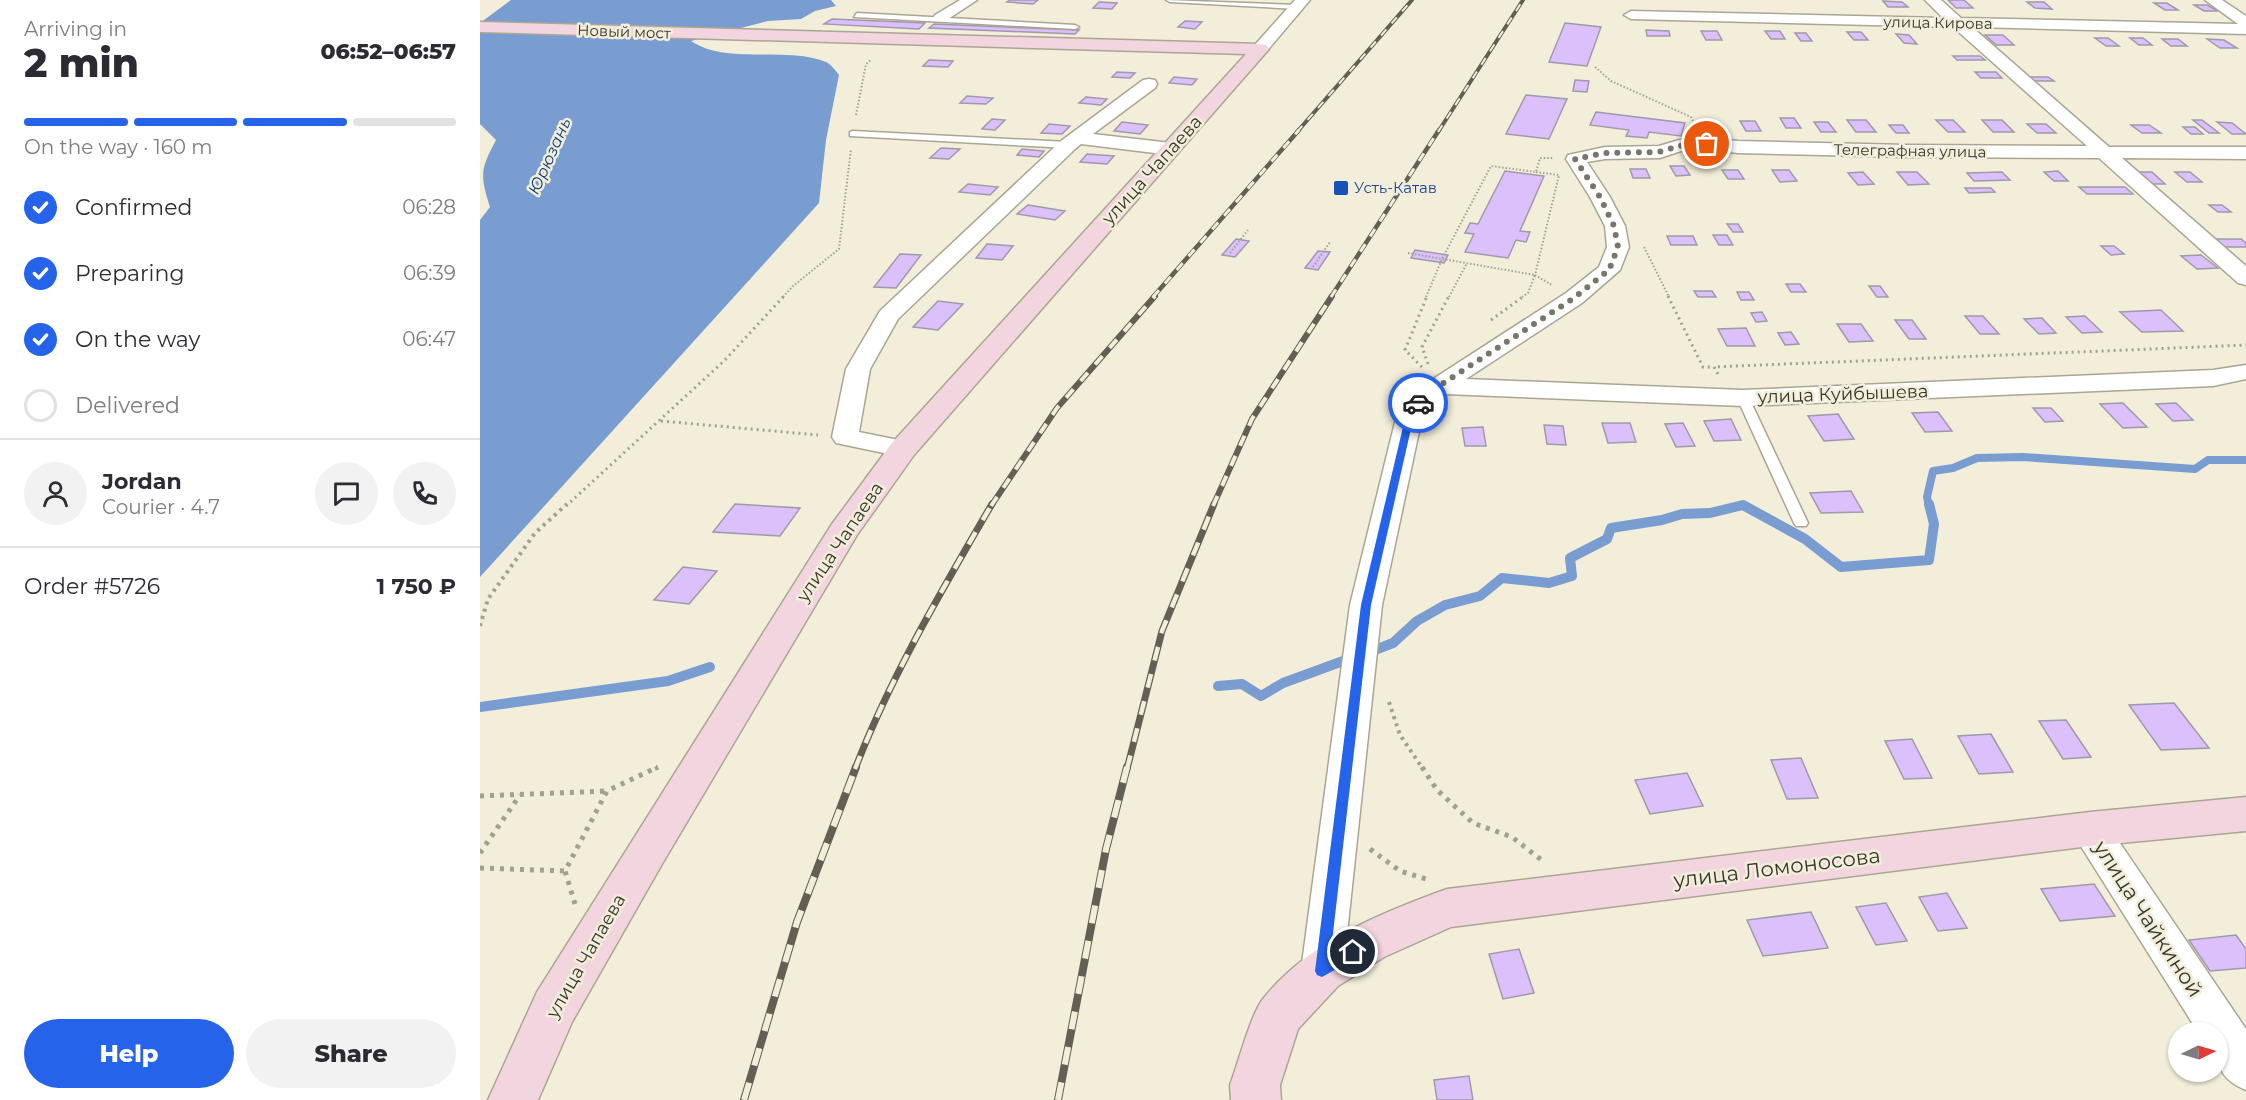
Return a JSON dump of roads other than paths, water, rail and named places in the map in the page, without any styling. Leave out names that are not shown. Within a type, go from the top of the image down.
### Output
[{"type":"main road","name":"Новый мост","points":[[480,27],[1260,49]]},
{"type":"main road","name":"улица Чапаева","points":[[513,1100],[554,1008],[843,531],[903,449],[1260,49]]},
{"type":"main road","name":"улица Ломоносова","points":[[1322,971],[1368,943],[1447,908],[2090,830],[2246,814]]},
{"type":"main road","points":[[1256,1100],[1255,1085],[1279,1016],[1322,971]]},
{"type":"street","points":[[940,18],[970,0]]},
{"type":"street","points":[[1932,0],[2246,278]]},
{"type":"street","points":[[2212,0],[2246,23]]},
{"type":"street","points":[[1260,49],[1300,3]]},
{"type":"street","name":"улица Кирова","points":[[1631,15],[2246,29]]},
{"type":"street","points":[[903,449],[845,437],[858,369],[888,316],[934,270],[1073,141],[1149,84]]},
{"type":"street","points":[[1073,141],[1171,149]]},
{"type":"street","name":"Телеграфная улица","points":[[1436,381],[1574,298],[1609,270],[1618,247],[1614,226],[1600,197],[1575,159],[1605,153],[1659,152],[1679,146],[1707,144],[1738,147],[1896,151],[2246,153]]},
{"type":"street","name":"улица Куйбышева","points":[[1436,381],[1736,398],[2212,378],[2246,372]]},
{"type":"street","points":[[1322,971],[1366,605],[1411,410],[1436,381]]},
{"type":"street","name":"улица Чайкиной","points":[[2090,830],[2246,1068]]},
{"type":"lane","points":[[1170,0],[1300,3]]},
{"type":"lane","points":[[857,15],[1075,27]]},
{"type":"lane","points":[[852,134],[1073,141]]},
{"type":"lane","points":[[1736,398],[1801,523]]},
{"type":"water","name":"Юрюзань","points":[[511,0],[831,0],[836,6],[815,11],[801,19],[768,21],[691,41],[721,52],[810,57],[828,63],[839,75],[826,140],[819,203],[480,577],[480,220],[490,207],[484,187],[483,173],[496,140],[480,124],[480,23]]},
{"type":"waterway","points":[[1929,506],[1927,497],[1933,471],[1953,468],[1977,458],[2023,457],[2195,469],[2208,460],[2246,460]]},
{"type":"waterway","points":[[1367,653],[1393,643],[1417,621],[1445,605],[1480,596],[1502,578],[1549,583],[1572,576],[1570,558],[1607,539],[1611,528],[1662,520],[1682,514],[1710,513],[1743,505],[1805,539],[1841,567],[1929,560],[1934,524],[1929,504]]},
{"type":"waterway","points":[[1218,686],[1242,684],[1261,696],[1283,683],[1354,657]]},
{"type":"waterway","points":[[480,707],[668,681],[710,667]]},
{"type":"railway","points":[[1297,132],[1412,0]]},
{"type":"railway","points":[[1438,132],[1523,0]]},
{"type":"railway","points":[[1153,297],[1299,130]]},
{"type":"railway","points":[[1331,297],[1439,130]]},
{"type":"railway","points":[[991,506],[1057,408],[1155,296]]},
{"type":"railway","points":[[1213,506],[1252,419],[1332,296]]},
{"type":"railway","points":[[855,769],[901,667],[992,504]]},
{"type":"railway","points":[[1127,769],[1162,631],[1214,504]]},
{"type":"railway","points":[[744,1100],[797,922],[856,767]]},
{"type":"railway","points":[[1058,1100],[1106,849],[1127,767]]},
{"type":"place","name":"Усть-Катав","points":[[1341,188]]}]
